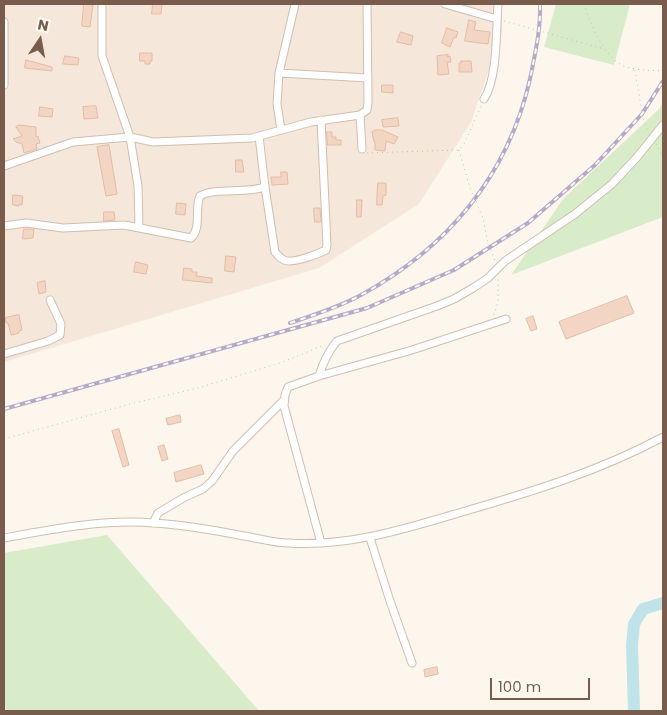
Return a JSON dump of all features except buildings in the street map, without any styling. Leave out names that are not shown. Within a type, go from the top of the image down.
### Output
[{"type":"street","points":[[102,4],[102,56],[130,138],[138,186],[139,228]]},
{"type":"street","points":[[281,130],[277,104],[279,73],[295,4]]},
{"type":"street","points":[[4,166],[73,142],[130,138],[153,142],[252,138],[321,120],[360,115],[367,110],[368,4]]},
{"type":"street","points":[[445,4],[497,19]]},
{"type":"street","points":[[484,99],[490,90],[493,76],[498,4]]},
{"type":"street","points":[[4,22],[4,85]]},
{"type":"street","points":[[279,73],[368,78]]},
{"type":"street","points":[[360,115],[362,149]]},
{"type":"street","points":[[259,136],[275,252],[285,261],[294,261],[326,250],[327,245],[321,120]]},
{"type":"street","points":[[319,376],[329,351],[337,341],[454,299],[488,278],[505,261],[575,214],[612,184],[663,125]]},
{"type":"street","points":[[4,226],[26,223],[63,228],[124,226],[191,238],[194,235],[198,220],[198,201],[200,196],[208,193],[250,191],[265,186]]},
{"type":"street","points":[[4,354],[48,341],[60,335],[61,324],[50,300]]},
{"type":"street","points":[[153,523],[158,513],[203,489],[212,481],[233,451],[284,400],[288,387],[319,376],[412,350],[506,319]]},
{"type":"street","points":[[284,400],[321,543]]},
{"type":"street","points":[[4,538],[68,527],[108,523],[153,523],[210,529],[287,544],[370,538],[537,491],[628,454],[663,437]]},
{"type":"street","points":[[370,538],[412,662]]},
{"type":"path","points":[[584,4],[604,49],[621,65],[634,69],[663,71]]},
{"type":"path","points":[[497,19],[604,49]]},
{"type":"path","points":[[634,69],[643,118],[663,157]]},
{"type":"path","points":[[362,149],[364,153],[370,154],[459,150],[464,144],[484,99]]},
{"type":"path","points":[[459,150],[498,268],[498,302],[491,324]]},
{"type":"path","points":[[4,439],[130,404],[198,388],[282,362],[309,350],[337,341]]},
{"type":"shaded area","points":[[4,4],[501,4],[502,32],[471,122],[419,204],[319,268],[4,362]]},
{"type":"green space","points":[[556,4],[630,4],[614,65],[544,47]]},
{"type":"green space","points":[[663,102],[663,217],[511,275],[563,199],[659,109]]},
{"type":"green space","points":[[107,535],[259,711],[4,711],[4,553]]},
{"type":"waterway","points":[[634,711],[632,645],[634,624],[643,609],[663,603]]},
{"type":"railway","points":[[290,323],[344,303],[392,276],[421,255],[470,206],[490,178],[520,114],[536,51],[540,23],[540,4]]},
{"type":"railway","points":[[4,409],[367,308],[454,270],[528,223],[595,165],[642,114],[663,81]]}]
